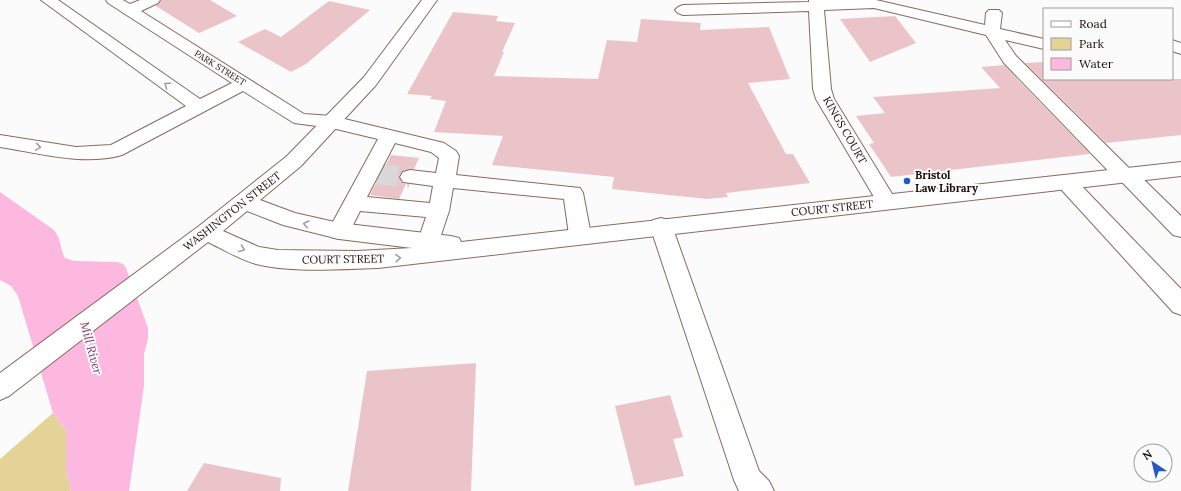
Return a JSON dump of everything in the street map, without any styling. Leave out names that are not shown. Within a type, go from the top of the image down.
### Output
[{"type":"main road","points":[[48,0],[199,107]]},
{"type":"main road","name":"PARK STREET","points":[[113,0],[300,119],[332,122],[437,147],[449,156],[444,180]]},
{"type":"main road","points":[[130,10],[153,0]]},
{"type":"main road","name":"WASHINGTON STREET","points":[[8,382],[206,232],[294,161],[379,70],[430,0]]},
{"type":"main road","points":[[683,10],[817,2],[867,2],[891,6],[1043,44]]},
{"type":"main road","name":"KINGS COURT","points":[[817,2],[822,89],[825,99],[887,202]]},
{"type":"main road","points":[[994,13],[992,32],[1010,60],[1181,229]]},
{"type":"main road","points":[[0,141],[76,153],[115,151],[245,83]]},
{"type":"main road","points":[[339,231],[355,202],[374,173],[389,136]]},
{"type":"main road","name":"COURT STREET","points":[[206,232],[242,250],[258,255],[297,260],[356,260],[423,256],[484,246],[1181,169]]},
{"type":"main road","points":[[410,177],[573,193],[580,235]]},
{"type":"main road","points":[[429,242],[439,211],[444,180]]},
{"type":"main road","points":[[1066,182],[1181,305]]},
{"type":"main road","name":"COURT STREET","points":[[244,202],[291,220],[339,231],[429,242],[484,246]]},
{"type":"main road","points":[[355,202],[439,211]]},
{"type":"main road","points":[[661,226],[748,480],[759,491]]},
{"type":"green space","points":[[53,413],[66,431],[66,471],[71,491],[0,491],[0,459]]},
{"type":"water","name":"Mill River","points":[[0,192],[54,230],[65,258],[74,261],[117,262],[123,264],[126,268],[148,328],[148,339],[144,354],[144,386],[129,491],[71,491],[66,471],[66,431],[53,413],[18,296],[11,286],[0,280]]},
{"type":"building","points":[[161,0],[210,0],[237,16],[199,33],[156,6]]},
{"type":"building","points":[[329,1],[370,10],[306,64],[291,72],[238,42],[265,29],[281,37]]},
{"type":"building","points":[[453,12],[498,16],[496,21],[515,23],[502,52],[504,52],[494,76],[598,79],[607,40],[637,42],[641,19],[701,23],[700,30],[769,27],[790,79],[748,83],[786,154],[793,154],[810,183],[726,193],[728,197],[707,199],[612,189],[614,177],[492,165],[503,136],[434,132],[446,101],[430,99],[432,96],[407,94]]},
{"type":"building","points":[[895,16],[916,43],[870,62],[840,19]]},
{"type":"building","points":[[1043,62],[1043,80],[1181,79],[1181,135],[1106,143],[1025,63]]},
{"type":"building","points":[[1004,65],[1090,154],[891,177],[869,144],[874,143],[856,116],[885,113],[873,97],[1000,88],[981,67]]},
{"type":"building","points":[[391,155],[419,158],[414,169],[403,171],[399,176],[402,183],[406,184],[399,199],[370,195]]},
{"type":"building","points":[[476,363],[471,491],[348,491],[367,371]]},
{"type":"building","points":[[670,395],[683,437],[673,439],[684,476],[635,486],[615,406]]},
{"type":"building","points":[[204,463],[281,478],[280,491],[187,491]]},
{"type":"tunnel","points":[[377,174],[410,177]]},
{"type":"place","name":"Bristol Law Library","points":[[907,181]]}]
